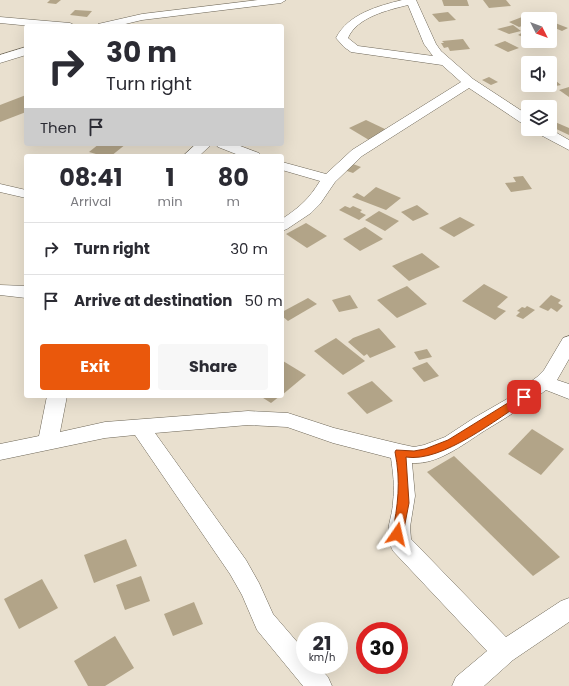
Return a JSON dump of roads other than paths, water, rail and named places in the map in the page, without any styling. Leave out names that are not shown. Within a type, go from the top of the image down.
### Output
[{"type":"street","points":[[111,24],[142,17],[208,10],[230,6],[263,4],[281,0]]},
{"type":"street","points":[[448,62],[355,49],[348,45],[342,38],[343,33],[348,27],[385,7],[411,0],[430,44],[437,54],[448,62],[469,82],[521,116]]},
{"type":"street","points":[[0,20],[47,24]]},
{"type":"street","points":[[0,59],[24,52]]},
{"type":"street","points":[[284,225],[306,210],[315,201],[329,179],[357,153],[469,82]]},
{"type":"street","points":[[552,136],[569,146]]},
{"type":"street","points":[[192,154],[202,146]]},
{"type":"street","points":[[227,146],[249,154]]},
{"type":"street","points":[[284,167],[329,179]]},
{"type":"street","points":[[0,188],[24,194]]},
{"type":"street","points":[[0,290],[24,292]]},
{"type":"street","points":[[0,452],[104,430],[248,418],[288,420],[333,436],[400,452],[420,454],[452,443],[481,423],[514,404],[544,382],[551,374],[569,342]]},
{"type":"street","points":[[544,382],[569,392]]},
{"type":"street","points":[[48,442],[57,398]]},
{"type":"street","points":[[140,427],[238,567],[251,590],[265,622],[319,686]]},
{"type":"street","points":[[400,452],[403,465],[404,503],[397,534],[401,544],[504,652]]},
{"type":"street","points":[[465,686],[504,652],[569,610]]}]
